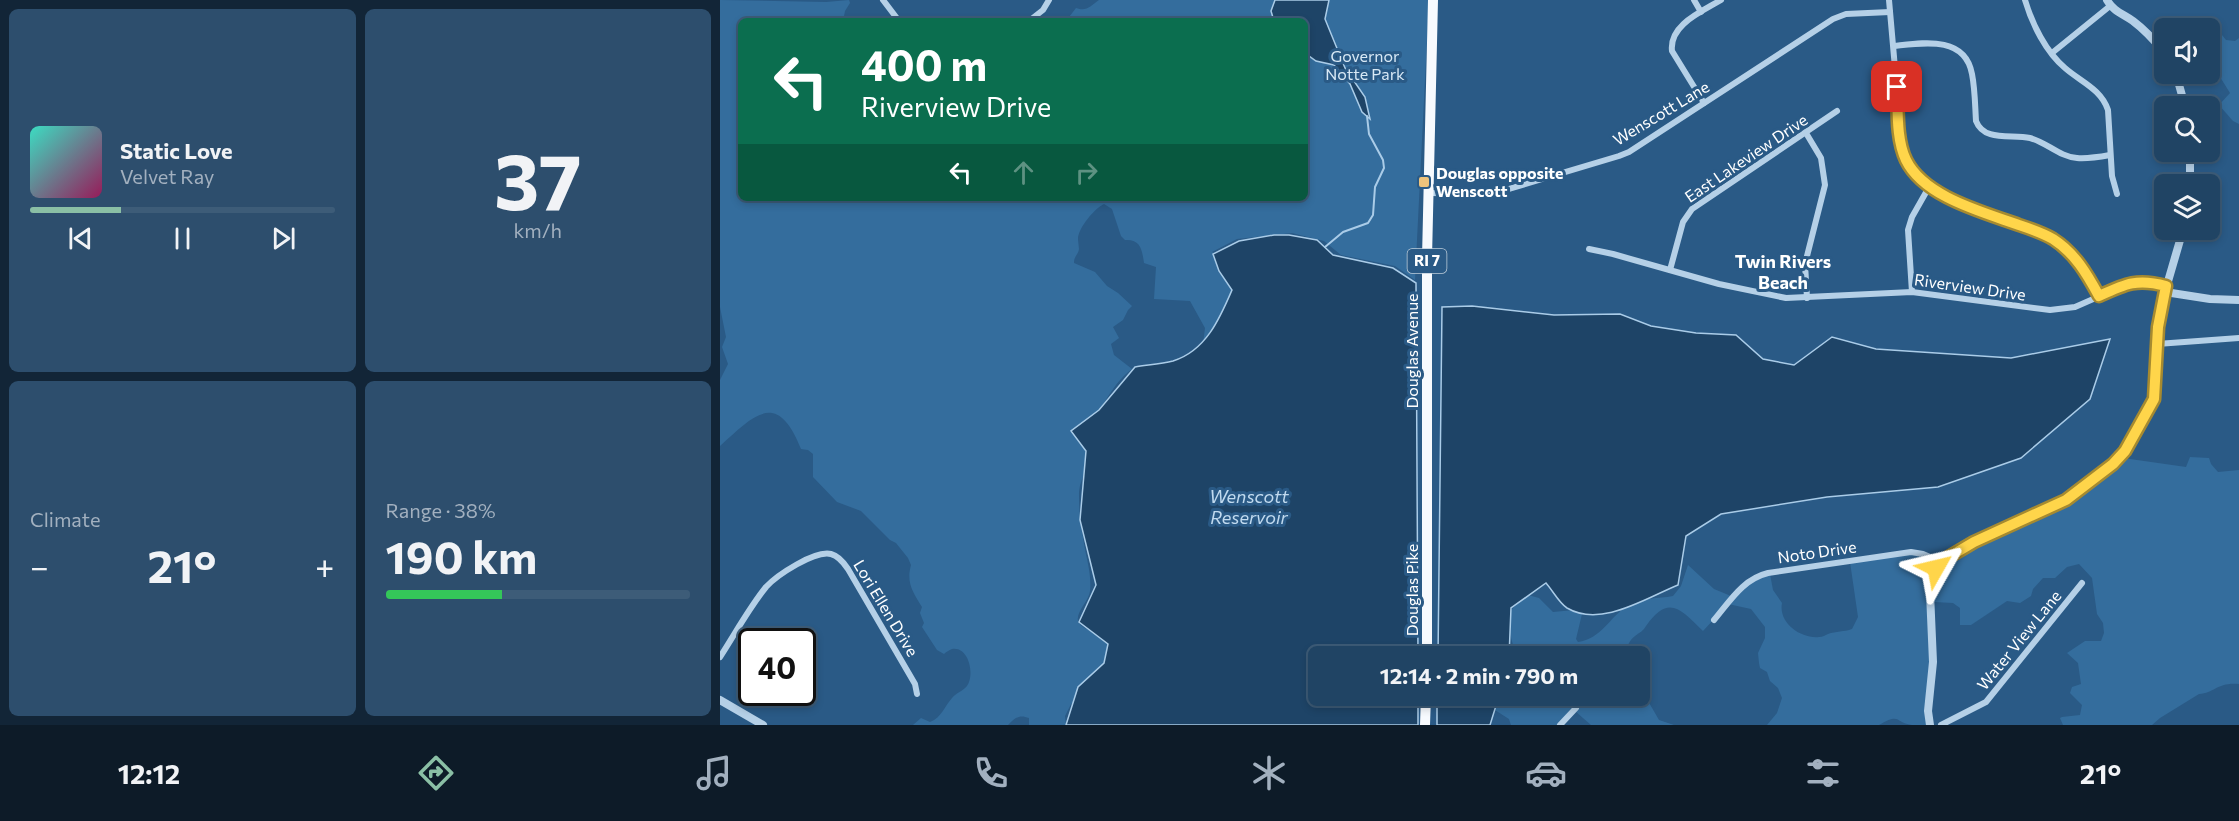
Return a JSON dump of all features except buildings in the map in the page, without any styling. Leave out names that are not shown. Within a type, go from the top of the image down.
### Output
[{"type":"main road","name":"Douglas Avenue","points":[[1427,523],[1427,258],[1433,0]]},
{"type":"main road","name":"Douglas Pike","points":[[1427,523],[1427,646]]},
{"type":"main road","points":[[1425,725],[1426,706]]},
{"type":"street","points":[[883,0],[896,18]]},
{"type":"street","points":[[1033,18],[1043,10],[1049,0]]},
{"type":"street","points":[[1694,0],[1701,12]]},
{"type":"street","points":[[1704,104],[1672,51],[1671,42],[1673,34],[1679,28],[1721,0]]},
{"type":"street","points":[[1889,0],[1902,148],[1912,170],[1929,187],[1961,203],[2052,238],[2076,259],[2099,296]]},
{"type":"street","points":[[2025,0],[2038,31],[2052,53],[2066,68],[2096,90],[2106,103],[2112,176],[2117,194]]},
{"type":"street","points":[[2052,53],[2108,3],[2154,39]]},
{"type":"street","name":"Wenscott Lane","points":[[1430,193],[1491,194],[1619,156],[1629,152],[1704,104],[1833,19],[1846,14],[1890,12]]},
{"type":"street","points":[[1894,46],[1939,43],[1955,49],[1972,73],[1976,121],[1978,127],[1987,134],[2038,140],[2075,158],[2110,156]]},
{"type":"street","name":"East Lakeview Drive","points":[[1670,270],[1683,222],[1692,209],[1837,111]]},
{"type":"street","points":[[1806,133],[1821,158],[1825,185],[1804,264],[1807,298]]},
{"type":"street","points":[[1912,292],[1908,231],[1912,217],[1929,187]]},
{"type":"street","points":[[1930,725],[1928,711],[1933,662],[1930,593],[1936,568],[1974,542],[2066,500],[2125,451],[2154,399],[2157,344],[2165,289],[2180,240]]},
{"type":"street","name":"Riverview Drive","points":[[1589,249],[1786,298],[1912,292],[2050,310],[2075,307],[2132,282],[2148,282],[2165,289]]},
{"type":"street","points":[[2165,289],[2210,299],[2239,300]]},
{"type":"street","points":[[2157,344],[2239,338]]},
{"type":"street","name":"Noto Drive","points":[[1714,620],[1746,583],[1768,573],[1911,552],[1942,562]]},
{"type":"street","name":"Lori Ellen Drive","points":[[720,657],[770,583],[809,558],[820,554],[831,554],[840,559],[848,569],[915,684],[917,694]]},
{"type":"street","name":"Water View Lane","points":[[1941,725],[1986,702],[2082,583]]},
{"type":"street","points":[[720,700],[763,725]]},
{"type":"street","points":[[1560,725],[1576,708]]},
{"type":"green space","name":"Governor Notte Park","points":[[720,0],[826,2],[849,0],[850,3],[844,18],[738,18],[738,201],[1308,201],[1308,18],[1068,18],[1076,8],[1086,9],[1099,0],[1429,0],[1415,280],[1395,266],[1341,255],[1324,241],[1292,233],[1237,239],[1212,252],[1217,254],[1219,272],[1232,289],[1215,332],[1203,344],[1205,328],[1190,301],[1154,299],[1156,267],[1144,263],[1138,243],[1125,240],[1121,236],[1112,209],[1104,204],[1100,206],[1081,229],[1078,239],[1079,249],[1074,263],[1095,272],[1107,286],[1132,306],[1123,320],[1113,327],[1119,338],[1111,344],[1114,355],[1132,369],[1110,393],[1082,444],[1086,453],[1087,466],[1081,481],[1079,511],[1089,570],[1090,591],[1078,621],[1086,629],[1106,636],[1112,654],[1076,702],[1071,704],[1065,716],[1066,725],[1029,725],[1029,718],[1022,716],[1008,725],[913,725],[921,718],[930,722],[937,717],[949,701],[967,686],[970,675],[969,662],[963,652],[958,649],[952,649],[944,654],[937,650],[922,627],[924,623],[920,613],[922,607],[911,587],[909,577],[911,565],[908,558],[896,543],[890,540],[861,511],[837,502],[813,477],[813,454],[801,449],[792,430],[783,419],[774,414],[764,413],[744,425],[720,446],[720,380],[728,364],[722,347],[726,337],[720,307]]},
{"type":"green space","points":[[2220,32],[2226,40],[2235,41],[2239,38],[2239,124],[2233,121],[2220,106],[2230,93],[2220,77]]},
{"type":"green space","points":[[2190,457],[2209,458],[2218,472],[2239,470],[2239,684],[2221,686],[2199,694],[2152,725],[2063,725],[2060,718],[2080,715],[2082,705],[2070,693],[2072,687],[2081,684],[2078,663],[2067,653],[2085,641],[2101,641],[2104,633],[2103,623],[2097,614],[2092,578],[2079,564],[2067,567],[2055,578],[2043,578],[2033,589],[2031,596],[2020,603],[2007,601],[1971,625],[1960,625],[1960,608],[1953,603],[1934,602],[1931,718],[1933,725],[1912,725],[1891,719],[1879,725],[1767,725],[1777,713],[1782,698],[1778,688],[1770,681],[1767,672],[1760,668],[1758,653],[1765,638],[1765,627],[1751,609],[1728,604],[1703,631],[1681,611],[1674,608],[1661,610],[1628,646],[1512,646],[1509,616],[1515,605],[1528,595],[1539,598],[1553,612],[1574,610],[1582,614],[1576,639],[1578,642],[1593,637],[1633,603],[1673,596],[1681,586],[1688,565],[1714,589],[1731,596],[1745,585],[1770,574],[1773,590],[1782,603],[1784,617],[1792,628],[1812,637],[1849,630],[1852,629],[1858,617],[1850,562],[1921,552],[1942,561],[2043,511],[2123,458],[2186,467]]},
{"type":"green space","points":[[1650,704],[1659,720],[1674,725],[1591,725],[1575,711],[1563,725],[1511,725],[1509,719],[1489,706]]},
{"type":"water","points":[[1275,0],[1329,0],[1325,19],[1345,68],[1365,97],[1370,119],[1362,112],[1350,84],[1334,65],[1316,61],[1308,55],[1308,18],[1273,18],[1271,11]]},
{"type":"water","name":"Wenscott Reservoir","points":[[1274,235],[1317,240],[1333,255],[1393,268],[1416,283],[1418,646],[1308,646],[1308,706],[1418,706],[1418,725],[1066,725],[1078,687],[1104,663],[1108,644],[1079,622],[1096,585],[1080,520],[1086,451],[1071,431],[1099,410],[1135,367],[1173,361],[1185,356],[1203,342],[1217,322],[1232,290],[1219,271],[1213,254],[1239,241]]},
{"type":"water","points":[[1472,306],[1554,315],[1620,314],[1651,326],[1696,333],[1736,335],[1763,359],[1794,365],[1832,337],[1876,349],[2011,358],[2110,339],[2090,399],[2021,458],[1938,487],[1827,497],[1721,514],[1686,536],[1678,585],[1623,609],[1594,615],[1567,608],[1546,583],[1511,608],[1509,646],[1438,646],[1442,307]]},
{"type":"water","points":[[1437,706],[1496,706],[1490,725],[1437,725]]},
{"type":"waterway","points":[[1325,247],[1343,232],[1368,223],[1373,215],[1375,187],[1384,168],[1383,160],[1369,134],[1367,116]]},
{"type":"place","name":"Douglas opposite Wenscott","points":[[1424,182]]},
{"type":"district","name":"Twin Rivers Beach","points":[[1783,272]]},
{"type":"route","points":[[1897,87],[1902,148],[1912,170],[1929,187],[1961,203],[2052,238],[2076,259],[2099,296],[2132,282],[2154,282],[2166,286],[2158,327],[2154,399],[2125,451],[2113,464],[2066,500],[1974,542],[1947,558],[1936,568]]}]
